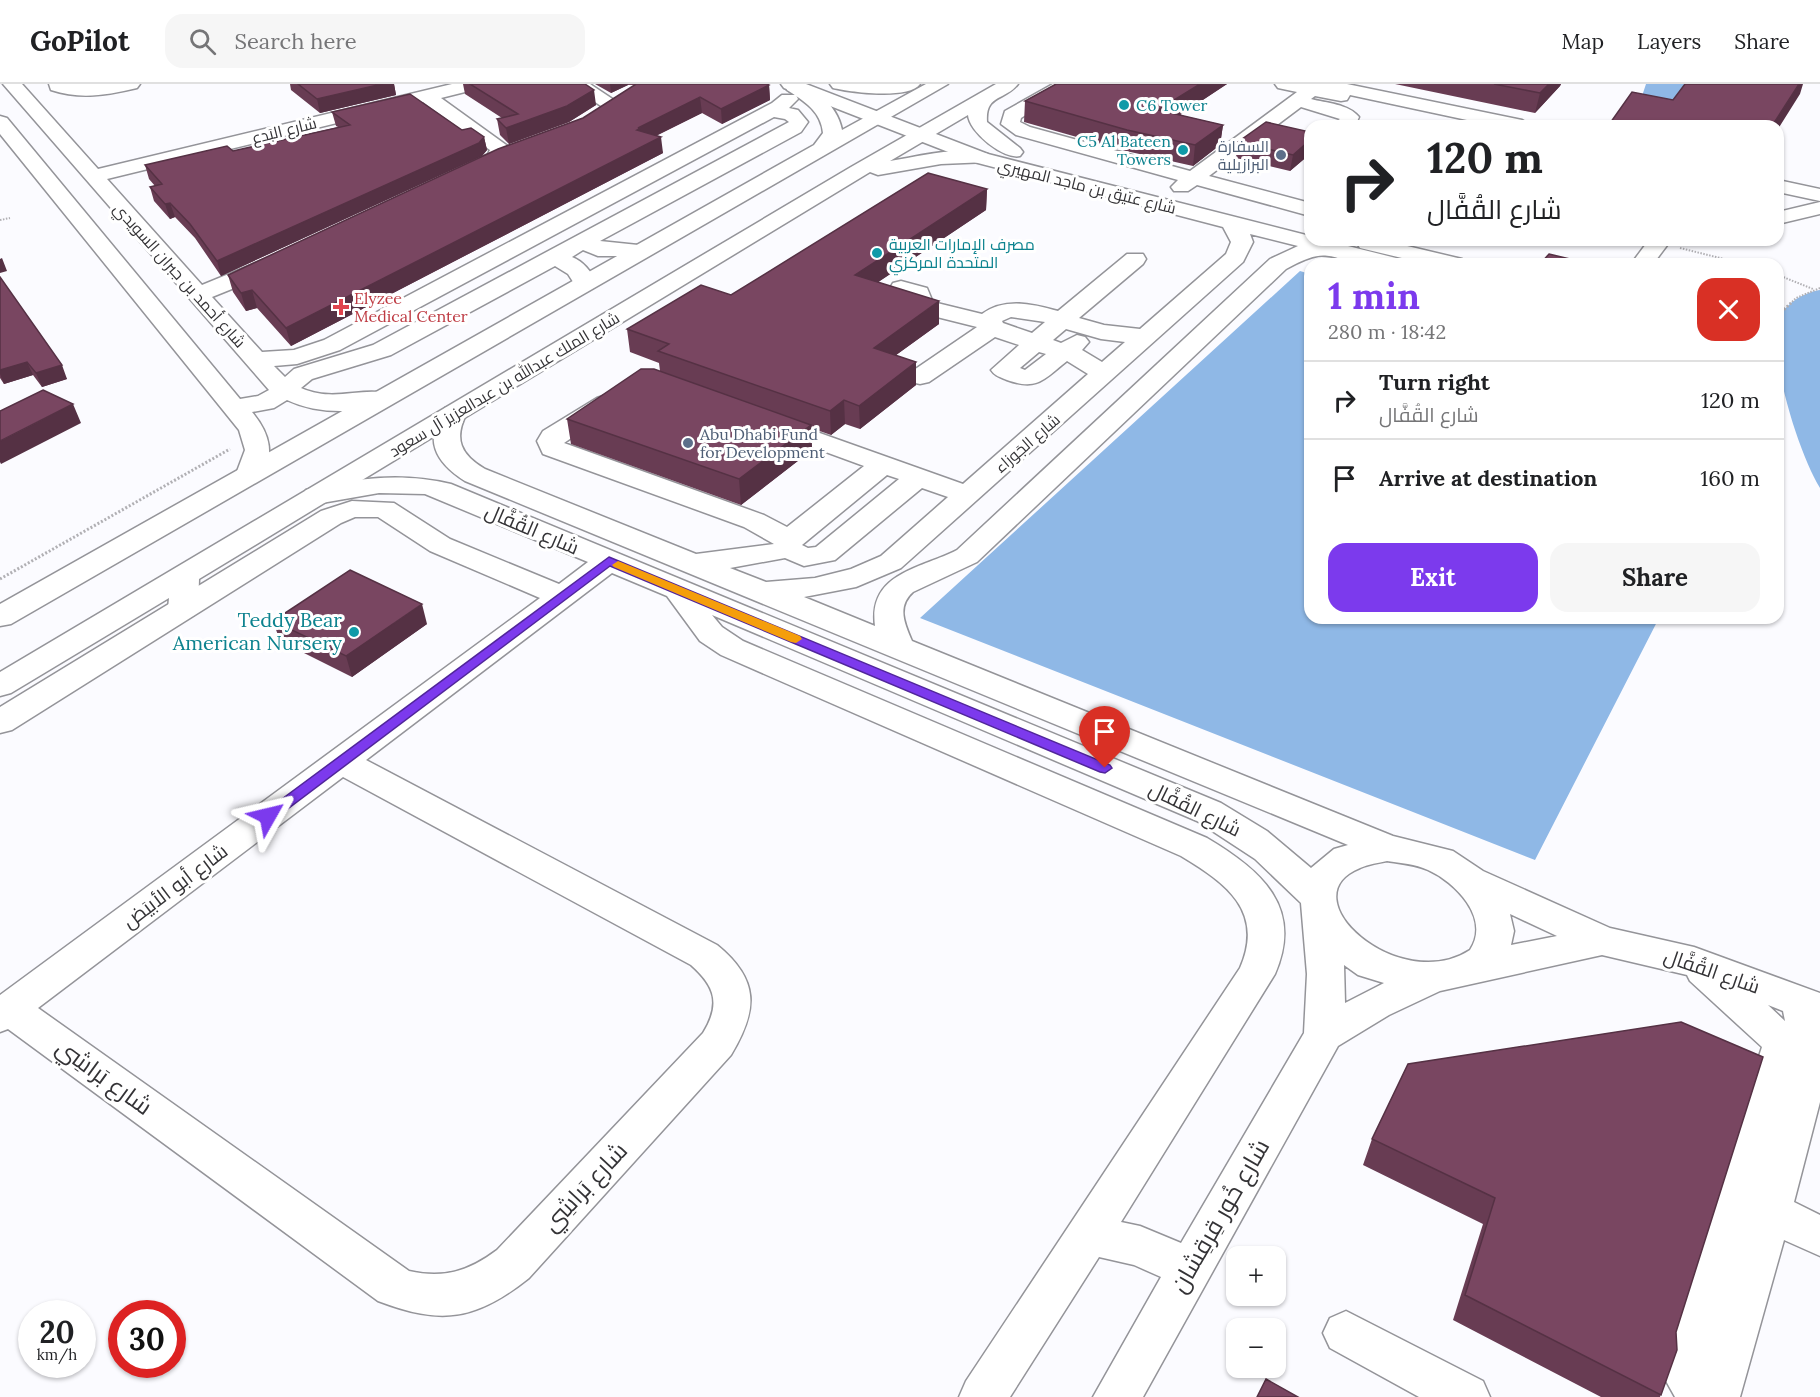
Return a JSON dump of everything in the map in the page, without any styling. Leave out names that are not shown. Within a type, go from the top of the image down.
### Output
[{"type":"street","points":[[19,92],[61,85],[73,92],[87,93],[131,84]]},
{"type":"street","name":"شارع البَدع","points":[[93,176],[475,84]]},
{"type":"street","points":[[578,84],[619,99],[596,119]]},
{"type":"street","name":"شارع عتيق بن ماجد المهيري","points":[[831,84],[893,118],[919,136],[981,158],[1016,160],[1168,191],[1304,233]]},
{"type":"street","points":[[839,84],[871,89],[911,84]]},
{"type":"street","name":"شارع الملك عبدالله بن عبدالعزيز آل سعود","points":[[0,686],[858,171],[1009,84]]},
{"type":"street","points":[[1066,84],[1012,115],[1010,124],[1023,132],[1304,208]]},
{"type":"street","points":[[1284,84],[1309,92],[1447,120]]},
{"type":"street","points":[[256,360],[297,357],[332,345],[771,111],[785,103],[791,85],[815,101],[831,122],[833,134],[821,149]]},
{"type":"street","name":"شارع عتيق بن ماجد المهيري","points":[[791,85],[893,118],[936,126],[1016,160],[1197,214],[1236,232],[1304,236]]},
{"type":"street","points":[[0,617],[821,149],[893,118],[948,87]]},
{"type":"street","name":"شارع أحمد بن جبران السويدي","points":[[19,92],[284,390],[308,399],[333,403],[381,399]]},
{"type":"street","points":[[1168,191],[1196,179],[1309,92],[1484,120]]},
{"type":"street","points":[[1309,92],[1350,117],[1349,120]]},
{"type":"street","points":[[427,96],[496,144],[500,151],[495,158]]},
{"type":"street","points":[[984,99],[977,111],[978,124],[1016,160],[1021,187],[1025,191]]},
{"type":"street","points":[[235,407],[265,402],[296,379],[313,370],[382,350],[798,125],[799,119],[792,114],[771,111]]},
{"type":"street","points":[[1277,116],[1304,122]]},
{"type":"street","points":[[785,215],[800,195],[821,176],[893,118]]},
{"type":"street","name":"شارع أحمد بن جبران السويدي","points":[[0,122],[235,407],[255,435]]},
{"type":"street","points":[[448,181],[495,158],[516,151]]},
{"type":"street","points":[[858,171],[942,158],[981,158]]},
{"type":"street","points":[[1784,181],[1820,189]]},
{"type":"street","points":[[1784,187],[1820,195]]},
{"type":"street","points":[[1784,194],[1820,202]]},
{"type":"street","points":[[1784,217],[1820,208]]},
{"type":"street","points":[[1141,220],[1197,214]]},
{"type":"street","points":[[1236,232],[1257,241],[1274,243],[1286,249],[1290,256]]},
{"type":"street","name":"شارع الجَوزاء","points":[[757,591],[798,590],[838,583],[874,571],[891,562],[1046,427],[1235,257],[1236,232]]},
{"type":"street","points":[[582,241],[598,249],[640,251]]},
{"type":"street","points":[[901,650],[888,622],[890,601],[903,584],[921,574],[967,556],[1278,264],[1304,246]]},
{"type":"street","name":"شارع عتيق بن ماجد المهيري","points":[[1342,246],[1375,258]]},
{"type":"street","points":[[1392,246],[1460,258]]},
{"type":"street","points":[[1434,246],[1460,258]]},
{"type":"street","points":[[1647,258],[1656,246]]},
{"type":"street","points":[[198,294],[239,280],[291,256]]},
{"type":"street","points":[[552,257],[579,270],[585,282]]},
{"type":"street","points":[[1086,328],[1080,341],[1063,351],[1028,379],[1003,370],[1135,259]]},
{"type":"street","points":[[901,288],[919,293],[921,303],[926,307],[991,325],[1063,351],[1088,361],[1105,374]]},
{"type":"street","points":[[991,325],[990,319],[997,312],[1011,309],[1026,310],[1086,328],[1147,336]]},
{"type":"street","points":[[920,377],[991,325]]},
{"type":"street","points":[[985,380],[1086,413],[1117,416]]},
{"type":"street","points":[[622,395],[552,437],[550,441],[552,448],[754,521],[804,557],[825,554],[918,477]]},
{"type":"street","name":"شارع القُفَّال","points":[[454,413],[444,438],[449,454],[464,469],[685,577],[1026,735],[1209,812],[1234,825],[1280,858],[1320,907]]},
{"type":"street","points":[[744,414],[968,495]]},
{"type":"street","points":[[1046,427],[1071,433],[1084,447]]},
{"type":"street","points":[[249,474],[258,450],[255,435]]},
{"type":"street","points":[[884,464],[789,544],[764,555],[685,577],[711,634],[732,648],[1203,852],[1244,883],[1254,895],[1266,921],[1267,949],[1263,962],[983,1397]]},
{"type":"street","points":[[450,494],[462,483],[484,478]]},
{"type":"street","name":"شارع القُفَّال","points":[[316,496],[389,483],[423,485],[450,494],[609,561],[757,591],[1313,815],[1387,848]]},
{"type":"street","points":[[0,722],[331,517],[364,507],[391,511],[440,545],[561,596]]},
{"type":"street","name":"شارع أبو الأبيَض","points":[[5,1012],[609,561]]},
{"type":"street","points":[[891,562],[921,574]]},
{"type":"street","points":[[183,609],[184,575]]},
{"type":"street","points":[[964,748],[1026,735]]},
{"type":"street","name":"شارع بَراشِي","points":[[5,1012],[394,1287],[432,1298],[454,1296],[475,1290],[496,1279],[513,1264],[717,1044],[732,1016],[731,987],[720,969],[704,955],[341,761]]},
{"type":"street","points":[[1387,848],[1433,857],[1455,867],[1473,881],[1494,912],[1496,929],[1493,944],[1484,958],[1469,969],[1451,976],[1429,979],[1406,977],[1382,970],[1361,960],[1343,947],[1329,932],[1320,907],[1322,882],[1332,868],[1346,858],[1365,851],[1387,848]]},
{"type":"street","name":"شارع القُفَّال","points":[[1473,881],[1602,941],[1694,962],[1810,1005]]},
{"type":"street","name":"شارع خُور قِرقِشان","points":[[1117,1397],[1324,1035],[1326,974],[1320,907]]},
{"type":"street","name":"شارع القُفَّال","points":[[1469,969],[1602,941]]},
{"type":"street","points":[[1694,962],[1755,1019],[1805,1052]]},
{"type":"street","name":"شارع خُور قِرقِشان","points":[[1324,1035],[1375,1004],[1429,979]]},
{"type":"street","points":[[1697,1392],[1715,1389],[1721,1386],[1723,1380],[1752,1203],[1805,1052],[1810,1005]]},
{"type":"street","points":[[1752,1203],[1820,1236]]},
{"type":"street","points":[[1086,1234],[1140,1246],[1190,1269]]},
{"type":"street","points":[[1346,1333],[1452,1394]]},
{"type":"path","points":[[0,220],[10,218]]},
{"type":"path","points":[[1674,246],[1721,258]]},
{"type":"path","points":[[1784,277],[1814,289]]},
{"type":"path","points":[[1784,308],[1814,289],[1820,288]]},
{"type":"path","points":[[0,579],[255,435]]},
{"type":"water","points":[[1646,84],[1689,84],[1673,101],[1642,96]]},
{"type":"water","points":[[1300,271],[1304,272],[1304,624],[1656,624],[1535,860],[920,618]]},
{"type":"water","points":[[1820,290],[1820,488],[1804,454],[1784,391],[1784,310],[1807,293]]},
{"type":"building","points":[[298,84],[382,84],[317,99]]},
{"type":"building","points":[[470,84],[585,84],[594,90],[567,106],[506,128],[497,119],[518,114]]},
{"type":"building","points":[[636,84],[769,85],[721,109],[700,97],[638,128],[641,128],[637,130],[661,137],[286,328],[252,290],[241,293],[228,275],[498,149],[583,118]]},
{"type":"building","points":[[1056,84],[1200,84],[1158,110],[1223,125],[1195,145],[1127,130],[1025,101]]},
{"type":"building","points":[[1494,84],[1549,84],[1540,93]]},
{"type":"building","points":[[1685,84],[1799,84],[1776,120],[1612,120],[1632,92],[1673,100]]},
{"type":"building","points":[[410,94],[462,130],[471,128],[484,137],[479,143],[217,261],[190,224],[170,203],[165,204],[150,187],[162,184],[145,165],[227,146],[233,151],[350,125],[332,112]]},
{"type":"building","points":[[1266,122],[1304,131],[1304,145],[1293,155],[1238,142]]},
{"type":"building","points":[[928,173],[987,189],[855,275],[939,301],[874,348],[916,362],[859,406],[844,400],[830,411],[658,351],[669,344],[627,329],[701,285],[731,295]]},
{"type":"building","points":[[1549,254],[1566,258],[1545,258]]},
{"type":"building","points":[[0,277],[62,365],[36,373],[27,362],[0,370]]},
{"type":"building","points":[[641,369],[654,369],[811,425],[739,479],[567,419]]},
{"type":"building","points":[[43,390],[73,404],[0,441],[0,411]]},
{"type":"building","points":[[350,570],[422,604],[346,656],[273,621]]},
{"type":"building","points":[[1681,1022],[1763,1057],[1676,1332],[1677,1350],[1661,1395],[1465,1295],[1495,1198],[1372,1139],[1408,1064]]},
{"type":"building","points":[[1266,1379],[1298,1397],[1257,1397]]},
{"type":"slow traffic","points":[[618,565],[796,639]]},
{"type":"place","name":"C6 Tower","points":[[1124,105]]},
{"type":"place","name":"C5 Al Bateen Towers","points":[[1183,150]]},
{"type":"place","name":"السفارة البرازيلية","points":[[1281,155]]},
{"type":"place","name":"مصرف الإمارات العربية المتحدة المركزي","points":[[877,253]]},
{"type":"place","name":"Elyzee Medical Center","points":[[341,307]]},
{"type":"place","name":"Abu Dhabi Fund for Development","points":[[688,443]]},
{"type":"place","name":"Teddy Bear American Nursery","points":[[354,632]]},
{"type":"route","points":[[268,816],[609,561],[1105,768]]}]
